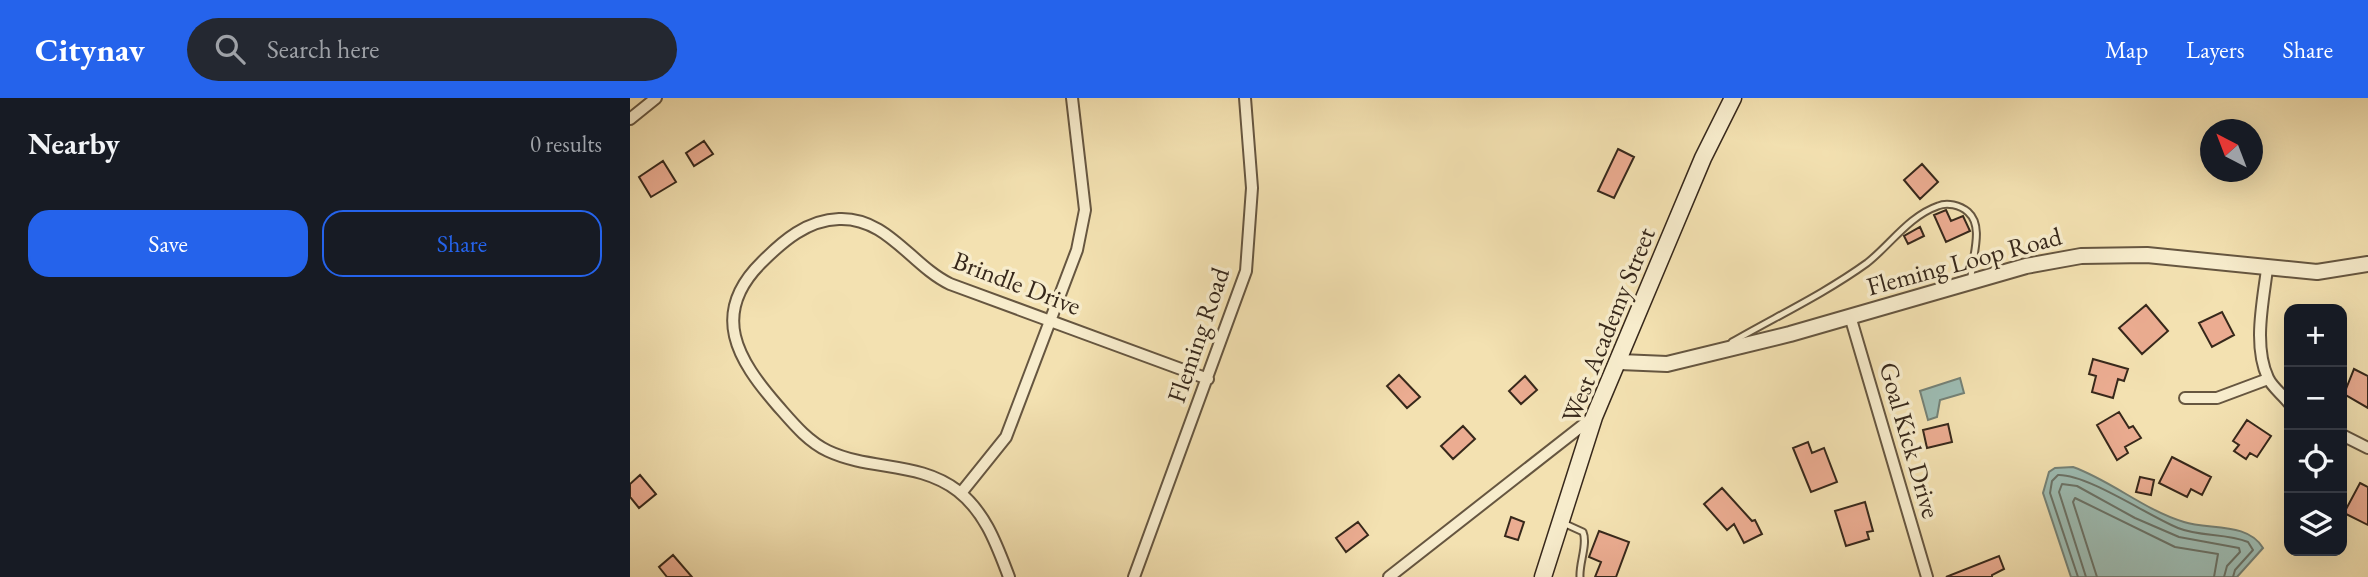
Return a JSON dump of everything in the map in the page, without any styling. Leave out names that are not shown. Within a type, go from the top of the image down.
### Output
[{"type":"main road","name":"West Academy Street","points":[[1543,577],[1594,417],[1620,362],[1703,158],[1733,98]]},
{"type":"street","points":[[630,119],[656,98]]},
{"type":"street","points":[[961,493],[1006,437],[1077,250],[1085,210],[1072,98]]},
{"type":"street","name":"Fleming Road","points":[[1134,577],[1241,289],[1249,252],[1252,188],[1245,98]]},
{"type":"street","name":"Brindle Drive","points":[[1009,577],[986,523],[961,493],[923,472],[827,450],[797,427],[748,372],[735,343],[736,304],[745,283],[755,269],[796,232],[822,221],[856,220],[888,235],[935,277],[1208,379]]},
{"type":"street","name":"Fleming Loop Road","points":[[1620,362],[1667,364],[2026,266],[2113,253],[2317,272],[2368,264]]},
{"type":"street","points":[[2267,269],[2261,318],[2262,352],[2268,379],[2284,397]]},
{"type":"street","name":"Goal Kick Drive","points":[[1850,316],[1927,577]]},
{"type":"street","points":[[2185,398],[2217,398],[2268,379]]},
{"type":"street","points":[[1389,577],[1594,417]]},
{"type":"street","points":[[2347,438],[2368,448]]},
{"type":"lane","points":[[1715,353],[1839,282],[1870,261],[1923,213],[1941,204],[1954,205],[1968,212],[1975,222],[1977,232],[1971,260],[1971,282]]},
{"type":"lane","points":[[1560,522],[1583,532],[1586,538],[1580,561],[1580,577]]},
{"type":"water","points":[[1960,378],[1964,393],[1940,400],[1937,417],[1928,420],[1920,391]]},
{"type":"water","points":[[2073,467],[2169,517],[2194,524],[2238,530],[2248,534],[2263,548],[2237,577],[2071,577],[2043,493],[2049,472],[2055,468]]},
{"type":"building","points":[[704,141],[713,154],[694,166],[686,153]]},
{"type":"building","points":[[1618,149],[1634,157],[1614,198],[1598,191]]},
{"type":"building","points":[[663,161],[676,182],[651,197],[639,177]]},
{"type":"building","points":[[1922,164],[1938,182],[1920,199],[1904,180]]},
{"type":"building","points":[[1946,210],[1951,221],[1963,216],[1970,231],[1946,242],[1934,215]]},
{"type":"building","points":[[1920,227],[1924,236],[1908,244],[1904,236]]},
{"type":"building","points":[[2146,305],[2168,331],[2142,354],[2119,328]]},
{"type":"building","points":[[2222,312],[2234,335],[2212,347],[2199,323]]},
{"type":"building","points":[[2093,359],[2128,369],[2124,381],[2118,379],[2113,398],[2092,392],[2096,376],[2089,374]]},
{"type":"building","points":[[2354,369],[2368,376],[2368,408],[2347,396],[2347,386]]},
{"type":"building","points":[[1399,375],[1420,397],[1407,408],[1387,386]]},
{"type":"building","points":[[1525,376],[1537,390],[1521,404],[1509,391]]},
{"type":"building","points":[[2119,412],[2129,428],[2133,426],[2141,438],[2125,447],[2128,453],[2117,460],[2097,425]]},
{"type":"building","points":[[2247,420],[2271,436],[2257,457],[2250,453],[2246,459],[2234,451],[2239,445],[2233,441]]},
{"type":"building","points":[[1948,424],[1952,442],[1927,448],[1923,430]]},
{"type":"building","points":[[1463,426],[1475,439],[1453,459],[1441,446]]},
{"type":"building","points":[[1808,442],[1812,453],[1824,448],[1837,482],[1811,492],[1793,448]]},
{"type":"building","points":[[2172,457],[2211,477],[2202,495],[2191,489],[2187,497],[2159,483]]},
{"type":"building","points":[[640,475],[656,494],[639,508],[630,497],[630,484]]},
{"type":"building","points":[[2140,477],[2154,480],[2151,495],[2136,492]]},
{"type":"building","points":[[2360,483],[2368,487],[2368,525],[2347,514],[2347,507]]},
{"type":"building","points":[[1722,488],[1752,521],[1755,520],[1762,534],[1744,543],[1734,524],[1727,530],[1704,504]]},
{"type":"building","points":[[1865,502],[1873,531],[1867,532],[1869,539],[1846,546],[1835,511]]},
{"type":"building","points":[[1511,517],[1524,522],[1518,540],[1505,536]]},
{"type":"building","points":[[1358,522],[1368,535],[1346,552],[1336,538]]},
{"type":"building","points":[[1599,531],[1629,542],[1616,577],[1595,577],[1601,562],[1589,557]]},
{"type":"building","points":[[673,555],[692,577],[667,577],[659,567]]},
{"type":"building","points":[[1999,556],[2004,569],[1992,577],[1946,577]]}]
